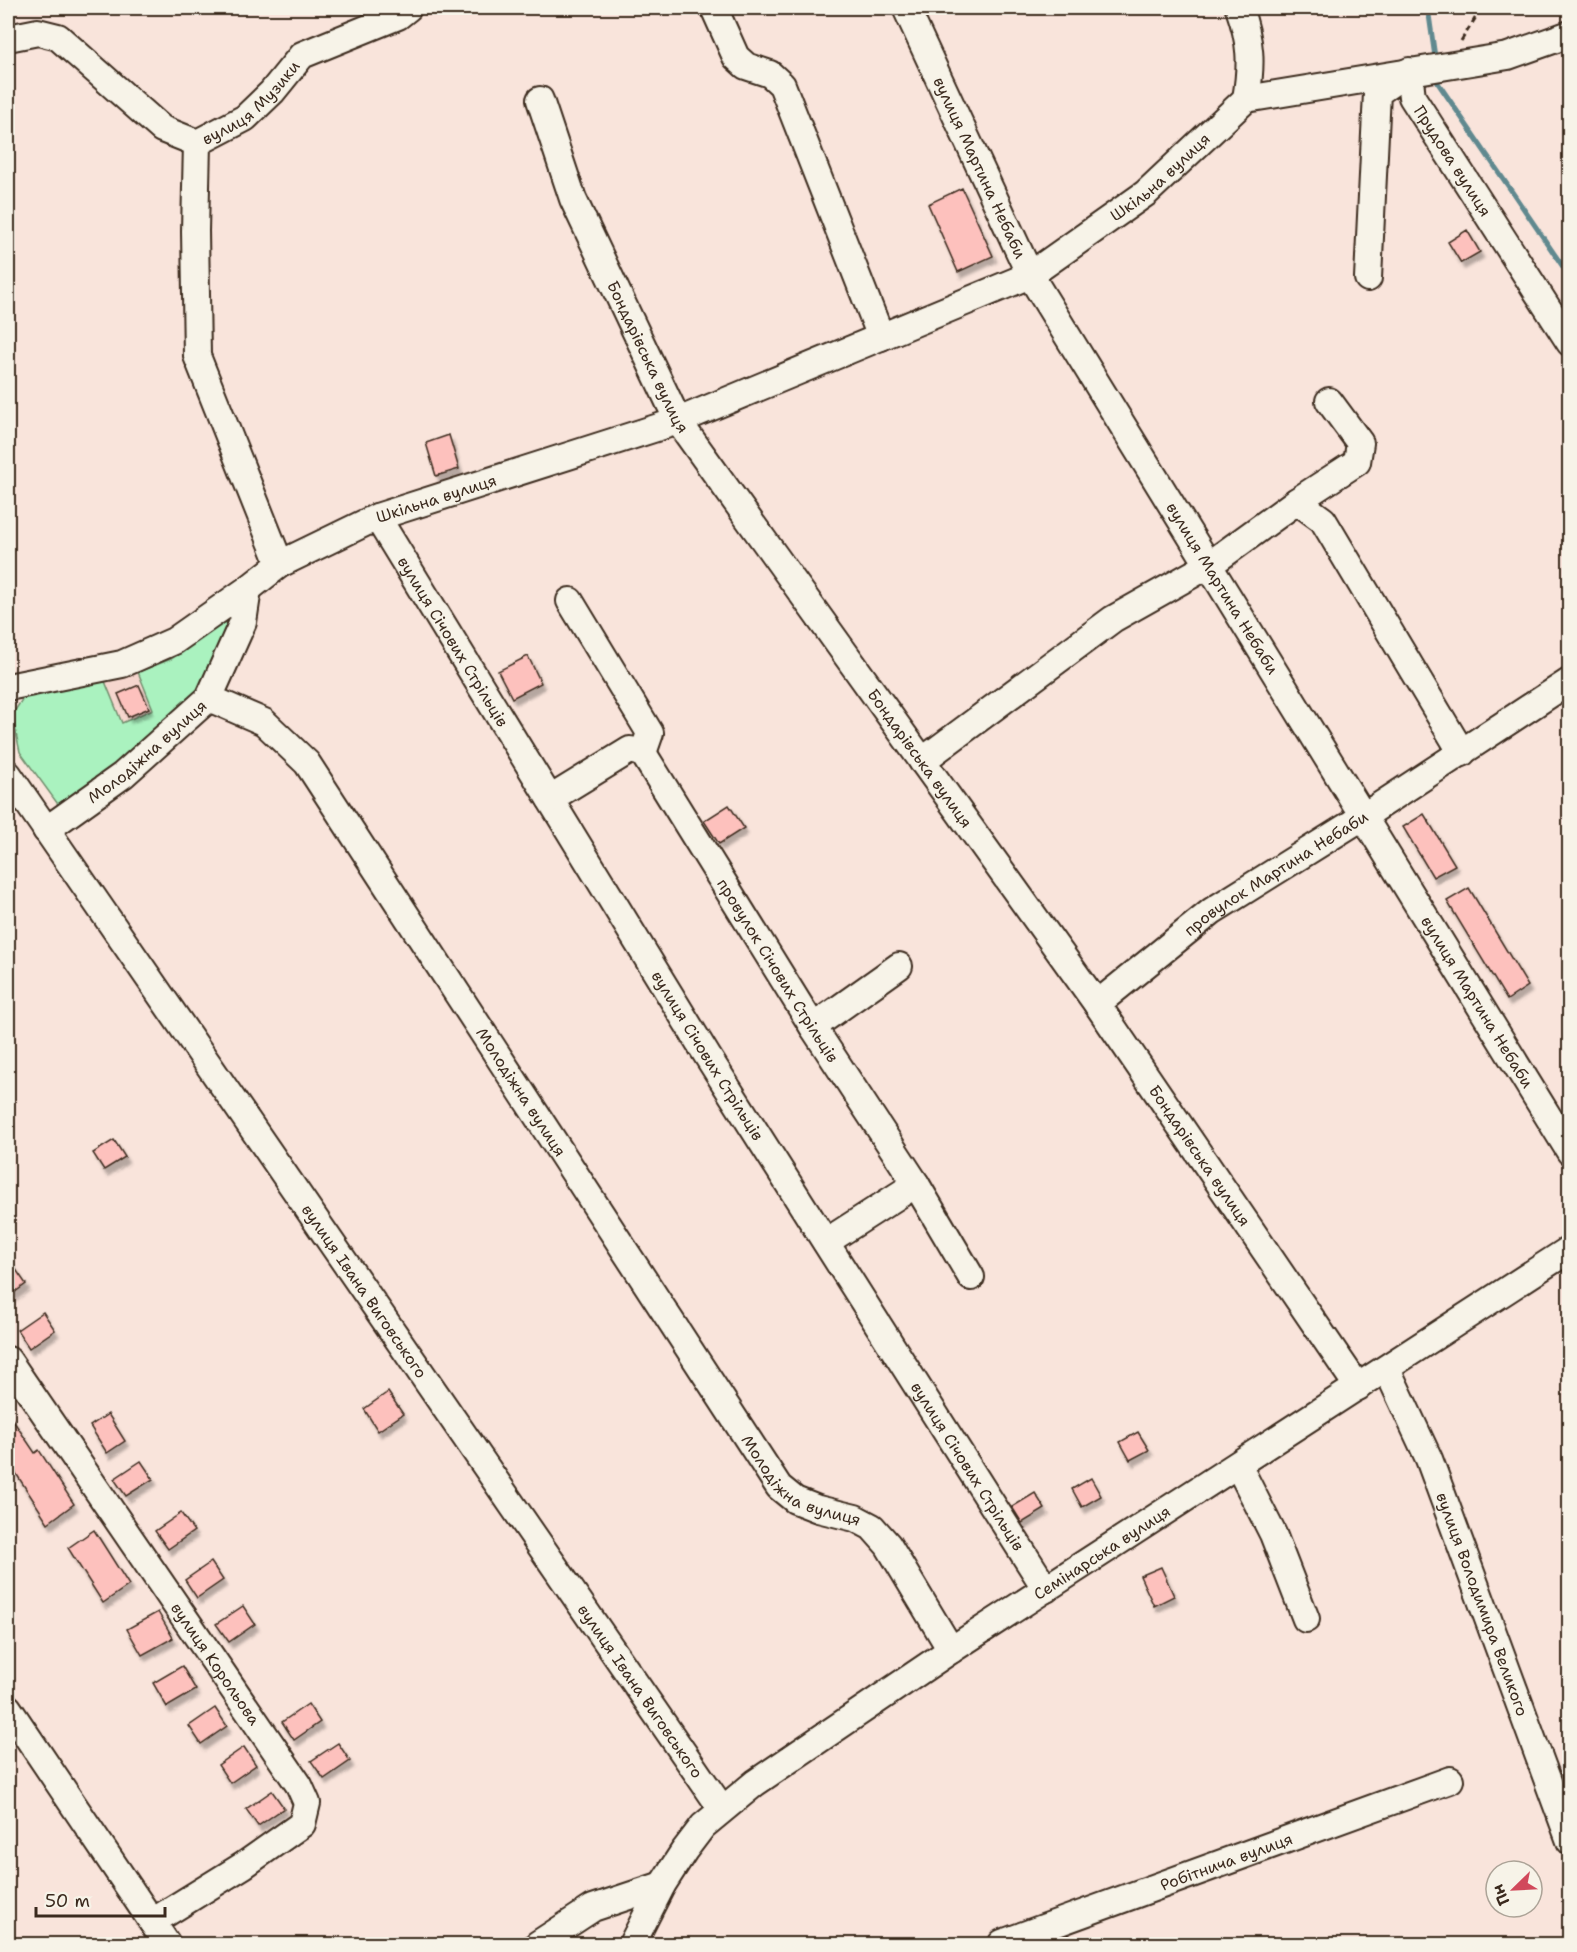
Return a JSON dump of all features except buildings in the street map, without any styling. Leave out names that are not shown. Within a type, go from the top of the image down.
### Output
[{"type":"street","name":"вулиця Музики","points":[[8,38],[38,32],[58,37],[162,129],[197,143],[245,118],[272,92],[302,55],[398,16],[408,8]]},
{"type":"street","points":[[714,8],[736,57],[746,66],[770,74],[782,85],[881,337]]},
{"type":"street","name":"вулиця Мартина Небаби","points":[[906,8],[1030,275],[1569,1152]]},
{"type":"street","points":[[1239,8],[1248,34],[1250,73],[1246,99],[1508,56],[1569,34]]},
{"type":"street","points":[[1368,278],[1377,93],[1409,71]]},
{"type":"street","name":"Прудова вулиця","points":[[1409,71],[1412,97],[1569,344]]},
{"type":"street","name":"Шкільна вулиця","points":[[8,687],[122,664],[174,641],[280,564],[377,516],[678,420],[1030,275],[1146,193],[1246,99]]},
{"type":"street","name":"Бондарівська вулиця","points":[[540,100],[573,199],[678,420],[1096,1004],[1358,1387]]},
{"type":"street","points":[[197,143],[195,231],[197,356],[280,564]]},
{"type":"street","points":[[922,761],[1113,619],[1209,565],[1297,501],[1357,462],[1360,443],[1329,401]]},
{"type":"street","points":[[1297,501],[1323,520],[1462,753]]},
{"type":"street","name":"вулиця Січових Стрільців","points":[[377,516],[708,1058],[1046,1589]]},
{"type":"street","points":[[209,698],[243,622],[248,589]]},
{"type":"street","points":[[550,799],[630,750],[643,753],[650,733],[570,601]]},
{"type":"street","name":"провулок Мартина Небаби","points":[[1096,1004],[1212,911],[1462,753],[1569,681]]},
{"type":"street","name":"Молодіжна вулиця","points":[[46,830],[123,775],[209,698],[264,722],[307,763],[779,1486],[795,1500],[818,1509],[855,1518],[872,1527],[888,1545],[951,1650]]},
{"type":"street","name":"провулок Січових Стрільців","points":[[643,753],[813,1027],[916,1184],[971,1277]]},
{"type":"street","name":"вулиця Івана Виговського","points":[[8,774],[722,1809]]},
{"type":"street","points":[[813,1027],[899,966]]},
{"type":"street","points":[[826,1242],[916,1184]]},
{"type":"street","name":"Семінарська вулиця","points":[[632,1944],[662,1885],[690,1843],[703,1826],[755,1783],[951,1650],[1569,1249]]},
{"type":"street","name":"вулиця Корольова","points":[[8,1360],[298,1785],[307,1803],[302,1824],[244,1865],[152,1922]]},
{"type":"street","name":"вулиця Володимира Великого","points":[[1387,1368],[1429,1459],[1569,1841]]},
{"type":"street","points":[[1238,1465],[1273,1534],[1306,1619]]},
{"type":"street","points":[[8,1708],[167,1944]]},
{"type":"street","name":"Робітнича вулиця","points":[[1003,1944],[1450,1780]]},
{"type":"street","points":[[538,1944],[593,1908],[662,1885]]},
{"type":"path","points":[[1453,64],[1459,44],[1481,9],[1485,8]]},
{"type":"shaded area","points":[[138,672],[153,709],[122,723],[104,679]]},
{"type":"green space","points":[[236,607],[212,678],[102,781],[60,807],[20,752],[12,715],[23,698],[104,679],[122,723],[153,709],[138,672],[171,659],[202,638]]},
{"type":"waterway","points":[[1428,8],[1435,57]]},
{"type":"waterway","points":[[1438,83],[1570,277]]}]
